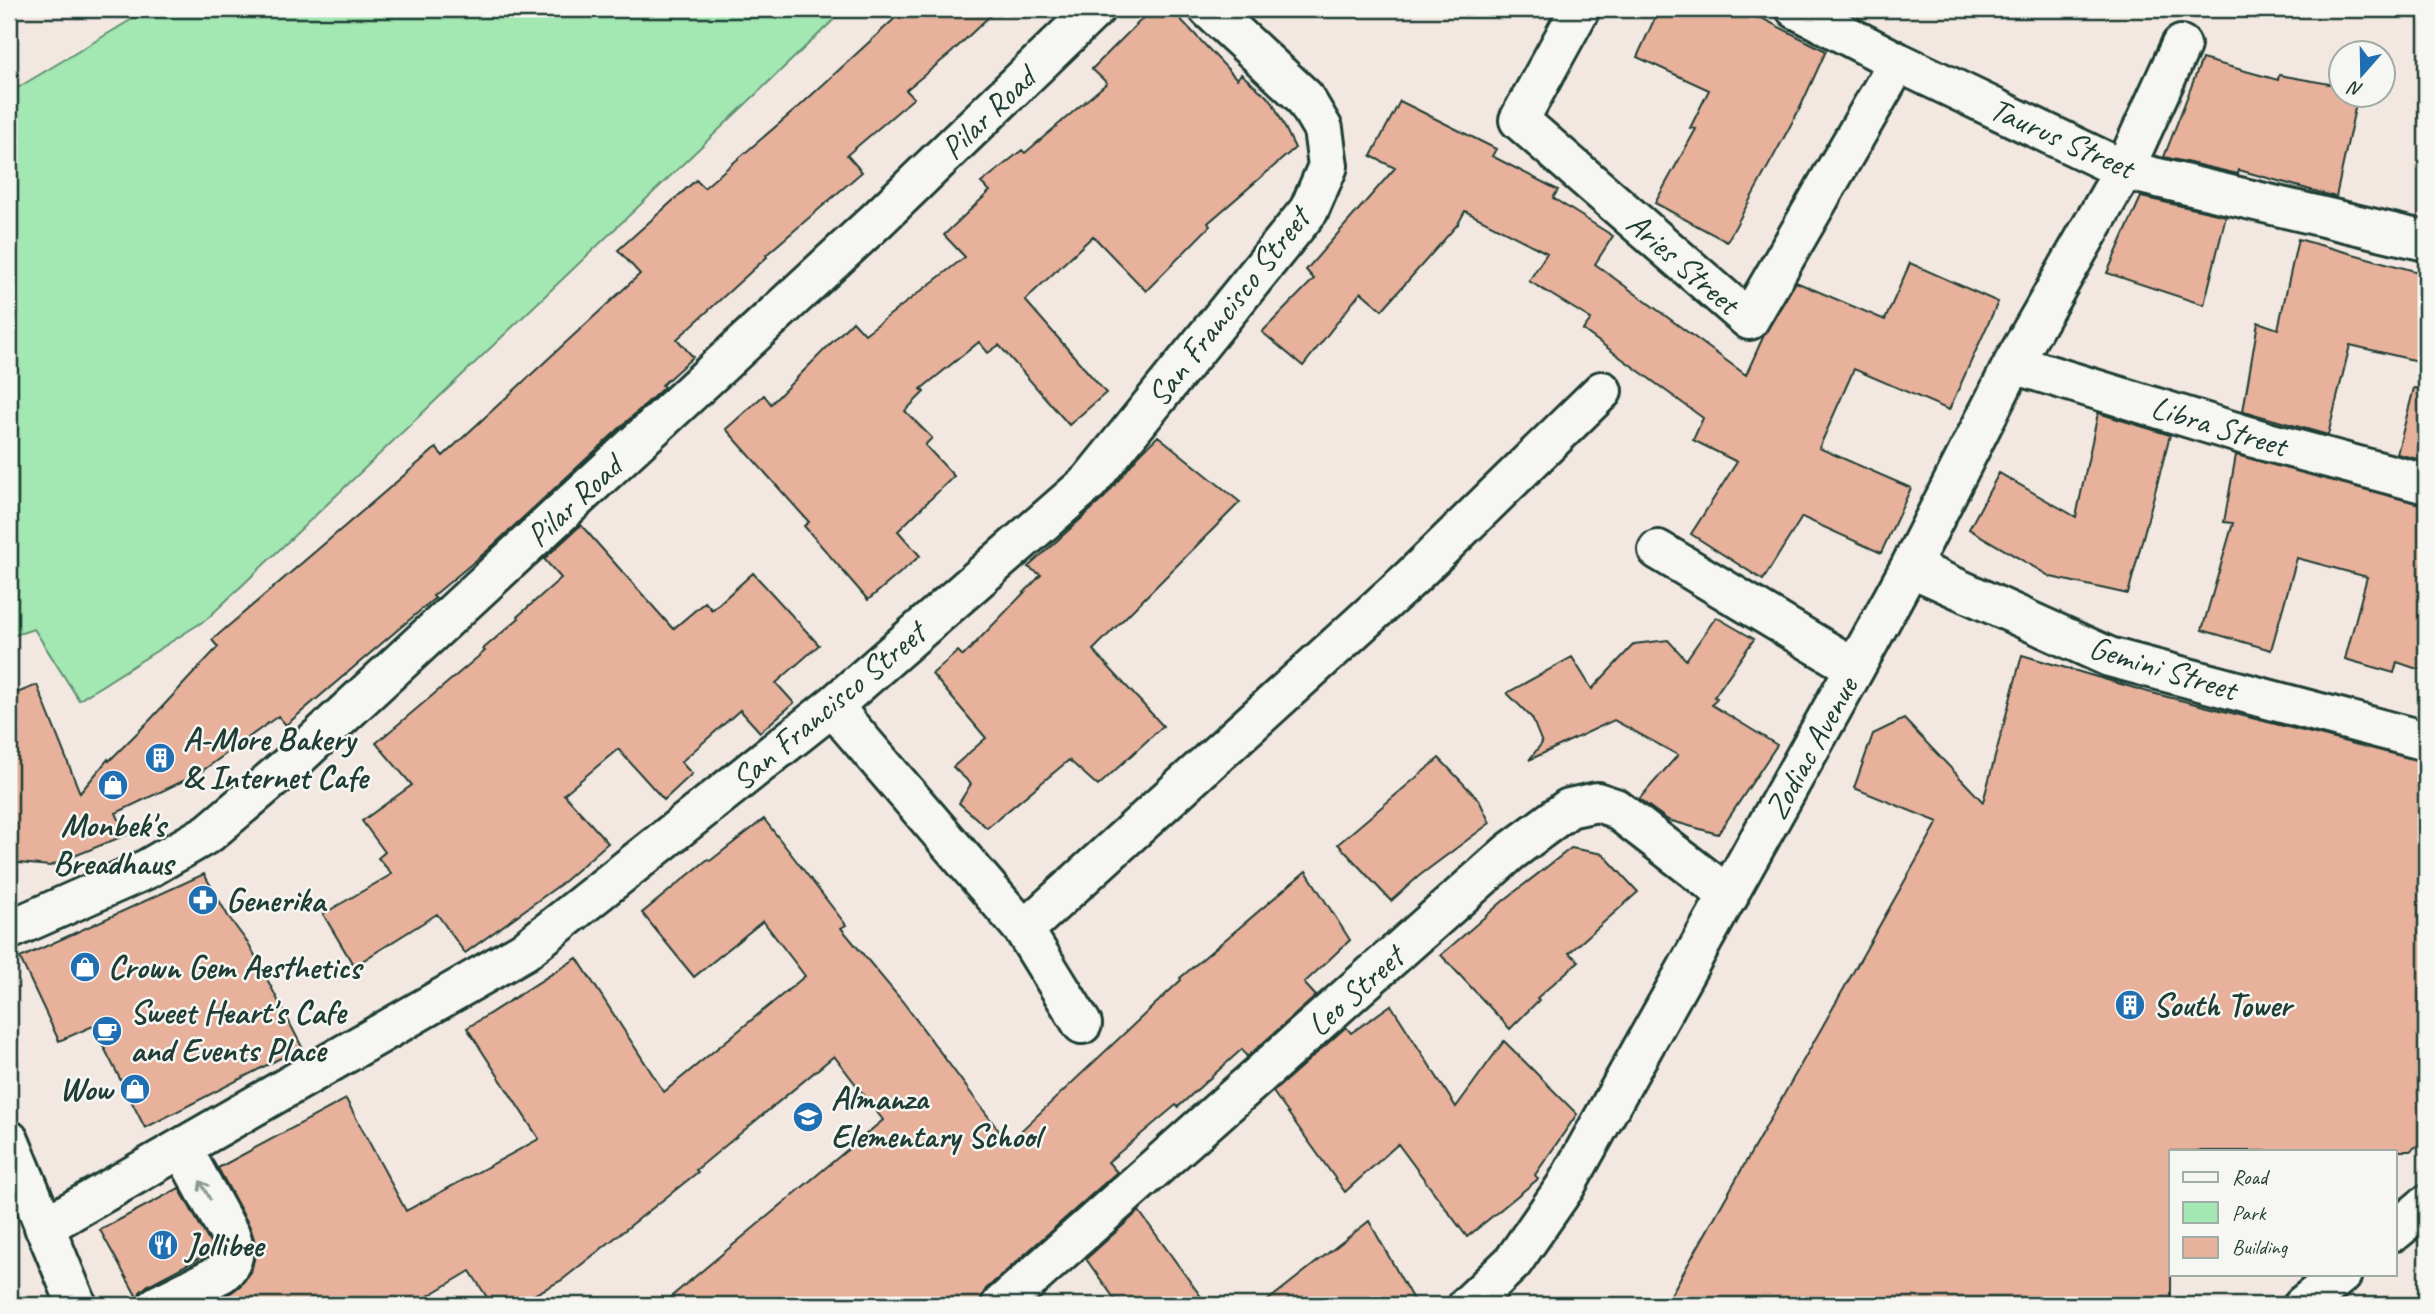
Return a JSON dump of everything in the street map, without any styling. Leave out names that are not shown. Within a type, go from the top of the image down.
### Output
[{"type":"main road","name":"Pilar Road","points":[[9,930],[147,869],[209,833],[289,765],[857,239],[1095,9]]},
{"type":"main road","name":"San Francisco Street","points":[[44,1227],[524,951],[834,705],[1089,482],[1309,210],[1328,166],[1323,129],[1304,97],[1209,9]]},
{"type":"main road","name":"Aries Street","points":[[1580,9],[1519,120],[1749,320],[1898,62]]},
{"type":"main road","name":"Taurus Street","points":[[1796,9],[1898,62],[2124,170],[2426,241]]},
{"type":"main road","name":"Zodiac Avenue","points":[[1468,1305],[1513,1262],[1565,1186],[1910,567],[2012,364],[2124,170],[2181,45]]},
{"type":"main road","name":"Libra Street","points":[[2012,364],[2268,442],[2426,484]]},
{"type":"main road","points":[[1024,930],[1412,577],[1602,391]]},
{"type":"main road","points":[[1657,550],[1855,668]]},
{"type":"main road","name":"Gemini Street","points":[[1910,567],[2109,657],[2426,741]]},
{"type":"main road","points":[[834,705],[848,725],[1024,930],[1082,1024]]},
{"type":"main road","name":"Leo Street","points":[[1002,1305],[1510,852],[1569,808],[1597,802],[1615,808],[1729,896]]},
{"type":"main road","points":[[9,1142],[77,1305]]},
{"type":"main road","points":[[158,1305],[222,1273],[229,1268],[233,1260],[234,1247],[231,1237],[181,1148]]},
{"type":"main road","points":[[2396,1230],[2426,1205]]},
{"type":"main road","points":[[2303,1305],[2339,1276]]},
{"type":"green space","points":[[149,9],[845,9],[207,619],[79,700],[34,629],[9,637],[9,93]]},
{"type":"building","points":[[905,9],[997,9],[951,53],[906,90],[914,98],[847,155],[862,172],[766,255],[767,257],[677,339],[693,357],[662,385],[664,387],[487,551],[433,596],[435,598],[286,725],[278,716],[198,774],[116,813],[126,835],[50,866],[9,862],[9,696],[37,685],[80,793],[108,759],[109,761],[150,720],[218,647],[212,640],[436,448],[443,456],[640,274],[618,250],[696,180],[704,188],[802,104]]},
{"type":"building","points":[[1152,9],[1171,9],[1237,79],[1241,74],[1272,101],[1295,148],[1208,223],[1210,226],[1146,291],[1093,236],[1025,300],[1106,393],[1069,425],[999,345],[988,353],[979,342],[921,389],[924,392],[905,411],[932,438],[925,445],[954,476],[898,531],[920,556],[868,600],[804,526],[809,522],[726,429],[764,395],[771,404],[853,321],[865,334],[965,257],[944,235],[990,191],[981,183],[1022,150],[1025,153],[1107,83],[1092,69]]},
{"type":"building","points":[[1659,9],[1744,9],[1826,51],[1800,108],[1727,242],[1655,203],[1696,129],[1690,128],[1709,90],[1637,57]]},
{"type":"building","points":[[2202,59],[2278,80],[2279,75],[2326,83],[2326,108],[2355,108],[2336,197],[2239,170],[2238,174],[2164,157]]},
{"type":"building","points":[[1400,101],[1496,149],[1492,156],[1558,190],[1553,198],[1613,236],[1595,264],[1746,375],[1764,335],[1796,282],[1885,320],[1910,263],[1998,302],[1949,410],[1854,369],[1819,448],[1911,488],[1881,553],[1802,517],[1763,580],[1691,534],[1737,462],[1693,440],[1703,418],[1583,330],[1591,319],[1529,281],[1547,253],[1465,211],[1458,224],[1382,310],[1361,292],[1303,366],[1262,332],[1314,279],[1306,270],[1395,168],[1371,156]]},
{"type":"building","points":[[2141,197],[2226,216],[2204,305],[2107,273]]},
{"type":"building","points":[[2298,239],[2426,274],[2426,363],[2350,345],[2328,435],[2243,411],[2258,322],[2278,329]]},
{"type":"building","points":[[2414,388],[2426,390],[2426,461],[2397,454]]},
{"type":"building","points":[[2098,413],[2170,435],[2128,594],[2051,577],[1969,529],[1999,473],[2076,517]]},
{"type":"building","points":[[1158,436],[1240,502],[1093,650],[1163,726],[1098,786],[1069,760],[987,828],[959,803],[971,784],[953,767],[986,738],[932,674],[958,651],[963,656],[1041,575],[1028,567],[1104,498]]},
{"type":"building","points":[[2236,455],[2426,505],[2426,672],[2397,662],[2394,673],[2345,659],[2367,577],[2297,558],[2271,650],[2202,630],[2233,523],[2224,522]]},
{"type":"building","points":[[581,525],[673,629],[705,602],[712,610],[753,573],[819,645],[776,683],[794,703],[760,732],[740,710],[681,762],[692,774],[664,800],[618,749],[564,794],[608,843],[561,884],[465,953],[437,914],[354,966],[323,914],[392,874],[378,858],[385,852],[362,821],[412,785],[376,743],[485,651],[483,649],[561,578],[544,559]]},
{"type":"building","points":[[1716,617],[1754,639],[1714,697],[1717,698],[1712,705],[1777,745],[1718,834],[1668,820],[1639,799],[1678,755],[1614,720],[1529,760],[1542,743],[1532,718],[1507,693],[1572,657],[1592,689],[1634,644],[1668,640],[1686,660]]},
{"type":"building","name":"South Tower","points":[[2022,655],[2148,692],[2426,762],[2426,1139],[2410,1151],[2169,1150],[2171,1305],[1665,1305],[1938,822],[1854,788],[1873,734],[1904,719],[1983,802]]},
{"type":"building","points":[[1439,758],[1479,800],[1490,823],[1419,876],[1391,901],[1338,844]]},
{"type":"building","points":[[764,819],[846,925],[841,928],[903,1002],[1008,1143],[1181,980],[1180,978],[1306,871],[1350,940],[1304,983],[1316,996],[1247,1057],[1242,1049],[1178,1107],[1176,1105],[1108,1162],[1117,1172],[986,1289],[980,1305],[661,1305],[883,1120],[834,1056],[696,1170],[698,1172],[562,1280],[515,1305],[492,1305],[470,1271],[413,1305],[206,1305],[241,1285],[251,1272],[255,1255],[250,1227],[218,1168],[346,1099],[406,1211],[539,1139],[467,1028],[577,958],[664,1092],[805,976],[763,921],[694,977],[642,913],[708,859],[710,861]]},
{"type":"building","points":[[1571,848],[1603,854],[1638,892],[1569,953],[1579,961],[1537,998],[1539,1000],[1510,1029],[1441,955],[1503,901]]},
{"type":"building","points":[[204,874],[228,916],[250,946],[302,1047],[145,1128],[93,1026],[59,1041],[20,958]]},
{"type":"building","points":[[1391,1005],[1456,1107],[1504,1041],[1577,1114],[1535,1175],[1538,1179],[1467,1237],[1398,1144],[1345,1192],[1273,1092],[1346,1027],[1351,1033]]},
{"type":"building","name":"Jollibee","points":[[179,1188],[211,1245],[211,1252],[148,1285],[140,1292],[138,1299],[100,1230]]},
{"type":"building","points":[[1139,1211],[1207,1305],[1119,1305],[1086,1259]]},
{"type":"building","points":[[1369,1221],[1416,1305],[1262,1305]]},
{"type":"place","name":"A-More Bakery & Internet Cafe","points":[[160,758]]},
{"type":"place","name":"Monbek's Breadhaus","points":[[113,785]]},
{"type":"place","name":"Generika","points":[[203,900]]},
{"type":"place","name":"Crown Gem Aesthetics","points":[[85,967]]},
{"type":"place","name":"South Tower","points":[[2130,1005]]},
{"type":"place","name":"Sweet Heart's Cafe and Events Place","points":[[107,1031]]},
{"type":"place","name":"Wow","points":[[135,1089]]},
{"type":"place","name":"Almanza Elementary School","points":[[808,1117]]},
{"type":"place","name":"Jollibee","points":[[163,1245]]}]
